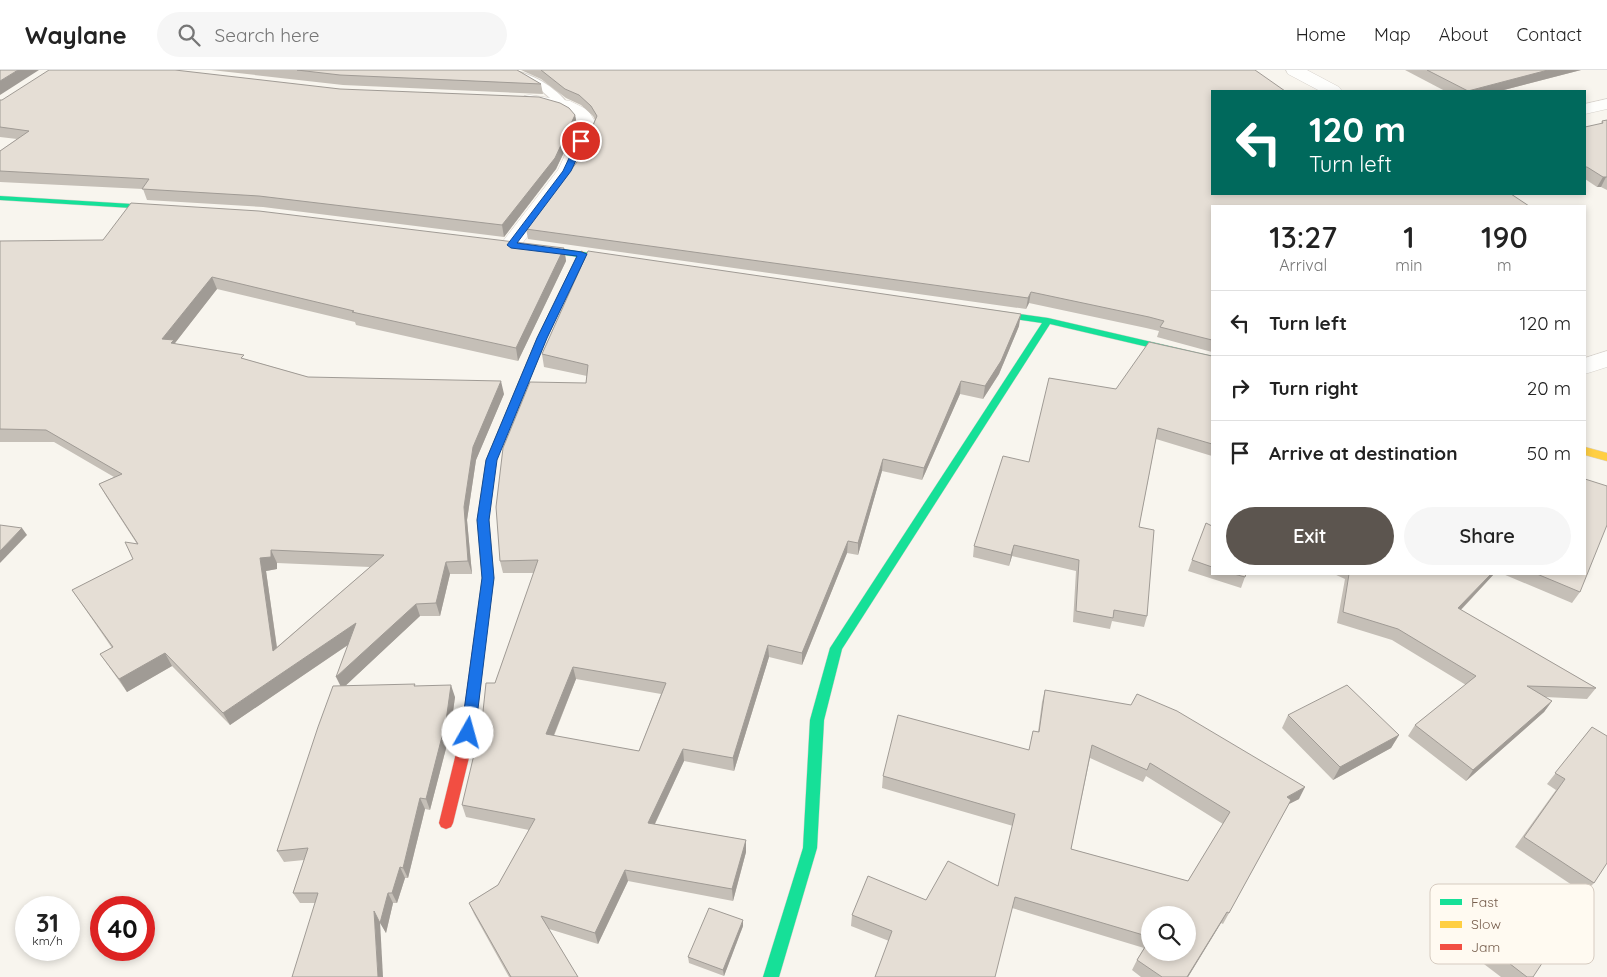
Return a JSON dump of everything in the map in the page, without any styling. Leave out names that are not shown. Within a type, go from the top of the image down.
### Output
[{"type":"street","points":[[1294,70],[1331,90]]},
{"type":"street","points":[[506,244],[567,171],[588,125],[582,114],[564,105],[541,100],[512,100]]},
{"type":"street","points":[[1586,109],[1607,104]]},
{"type":"street","points":[[0,198],[175,209]]},
{"type":"street","points":[[506,244],[640,263]]},
{"type":"street","points":[[446,823],[468,733],[487,588],[488,578],[483,520],[491,460],[542,338],[582,254]]},
{"type":"street","points":[[970,310],[1048,321],[1211,359]]},
{"type":"street","points":[[771,977],[810,848],[817,720],[836,648],[1048,321]]},
{"type":"street","points":[[1586,367],[1607,358]]},
{"type":"street","points":[[1586,451],[1607,457]]},
{"type":"lane","points":[[509,70],[544,87],[557,96],[564,105]]},
{"type":"building","points":[[0,70],[18,70],[0,81]]},
{"type":"building","points":[[49,70],[175,70],[340,89],[539,97],[560,103],[569,108],[575,115],[555,158],[502,225],[259,196],[142,189],[149,179],[0,171],[0,151],[29,131],[0,127],[0,100]]},
{"type":"building","points":[[297,70],[517,70],[541,84],[340,75]]},
{"type":"building","points":[[541,70],[1255,70],[1284,90],[1211,90],[1211,195],[1512,195],[1528,205],[1211,205],[1211,340],[1160,327],[1164,321],[1149,317],[1031,292],[1028,298],[526,229],[577,162],[597,116],[591,106],[579,95],[565,89]]},
{"type":"building","points":[[1427,70],[1548,70],[1472,90],[1466,90]]},
{"type":"building","points":[[1607,120],[1607,177],[1603,177],[1586,167],[1586,127],[1603,123],[1602,121]]},
{"type":"building","points":[[131,203],[259,211],[564,248],[516,348],[352,312],[354,311],[212,277],[162,339],[174,340],[171,343],[244,355],[241,358],[308,377],[501,381],[473,447],[464,507],[468,561],[446,562],[436,603],[416,604],[336,677],[356,623],[223,713],[165,653],[119,679],[100,654],[113,647],[72,590],[133,559],[125,542],[138,544],[99,484],[122,474],[46,430],[0,429],[0,241],[103,240]],"holes":[[[271,550],[384,555],[273,651],[260,558],[271,557]]]},
{"type":"building","points":[[588,251],[1021,314],[1001,361],[985,386],[961,381],[924,468],[883,459],[858,543],[848,541],[802,653],[768,645],[733,758],[683,749],[648,823],[746,840],[732,889],[625,870],[595,933],[541,916],[578,977],[511,977],[469,903],[498,885],[535,819],[462,805],[482,721],[486,683],[495,683],[538,560],[500,561],[496,507],[503,448],[530,382],[586,383],[588,365],[542,354]],"holes":[[[573,667],[666,683],[639,751],[546,734]]]},
{"type":"building","points":[[1149,342],[1211,356],[1211,444],[1158,428],[1139,527],[1154,530],[1147,616],[1114,610],[1113,618],[1076,611],[1079,560],[1014,545],[1011,555],[974,546],[1003,456],[1029,462],[1049,378],[1116,389]]},
{"type":"building","points":[[1586,479],[1607,486],[1607,525],[1580,592],[1539,575],[1586,575]]},
{"type":"building","points":[[1206,523],[1211,526],[1211,567],[1192,560]]},
{"type":"building","points":[[0,525],[22,528],[0,551]]},
{"type":"building","points":[[1349,575],[1490,575],[1458,608],[1596,688],[1527,686],[1552,701],[1473,770],[1415,725],[1476,676],[1398,629],[1343,612]]},
{"type":"building","points":[[415,684],[414,686],[451,685],[446,721],[426,799],[420,798],[403,868],[400,867],[392,893],[388,893],[380,923],[374,911],[378,977],[292,977],[318,893],[293,893],[308,848],[277,851],[333,686]]},
{"type":"building","points":[[1347,685],[1399,735],[1340,767],[1288,715]]},
{"type":"building","points":[[1045,690],[1131,705],[1137,694],[1177,711],[1305,787],[1287,797],[1291,800],[1229,913],[1227,912],[1187,977],[1162,977],[1137,960],[1141,954],[1141,961],[1196,961],[1196,906],[1141,906],[1141,934],[1015,897],[995,977],[875,977],[892,931],[852,915],[868,876],[926,900],[948,861],[998,886],[1015,814],[883,776],[898,715],[1029,750],[1033,731],[1039,732]],"holes":[[[1092,745],[1147,770],[1150,763],[1230,812],[1188,881],[1071,849]]]},
{"type":"building","points":[[1592,727],[1607,736],[1607,863],[1594,883],[1524,837],[1565,779],[1555,773]]},
{"type":"building","points":[[709,908],[743,920],[723,970],[688,957]]},
{"type":"building","points":[[1510,964],[1542,964],[1533,977],[1527,977]]},
{"type":"traffic: fast","points":[[0,198],[165,208]]},
{"type":"traffic: fast","points":[[528,247],[625,261]]},
{"type":"traffic: fast","points":[[984,312],[1048,321],[1211,359]]},
{"type":"traffic: fast","points":[[771,977],[810,848],[817,720],[836,648],[1048,321]]},
{"type":"traffic: slow","points":[[481,630],[488,578],[483,520],[491,460],[542,338],[582,254]]},
{"type":"traffic: slow","points":[[1586,451],[1607,457]]},
{"type":"traffic: jam","points":[[446,823],[468,733],[481,630]]},
{"type":"route","points":[[468,733],[488,578],[483,520],[491,460],[542,338],[582,254],[511,245],[567,171],[581,141]]}]
